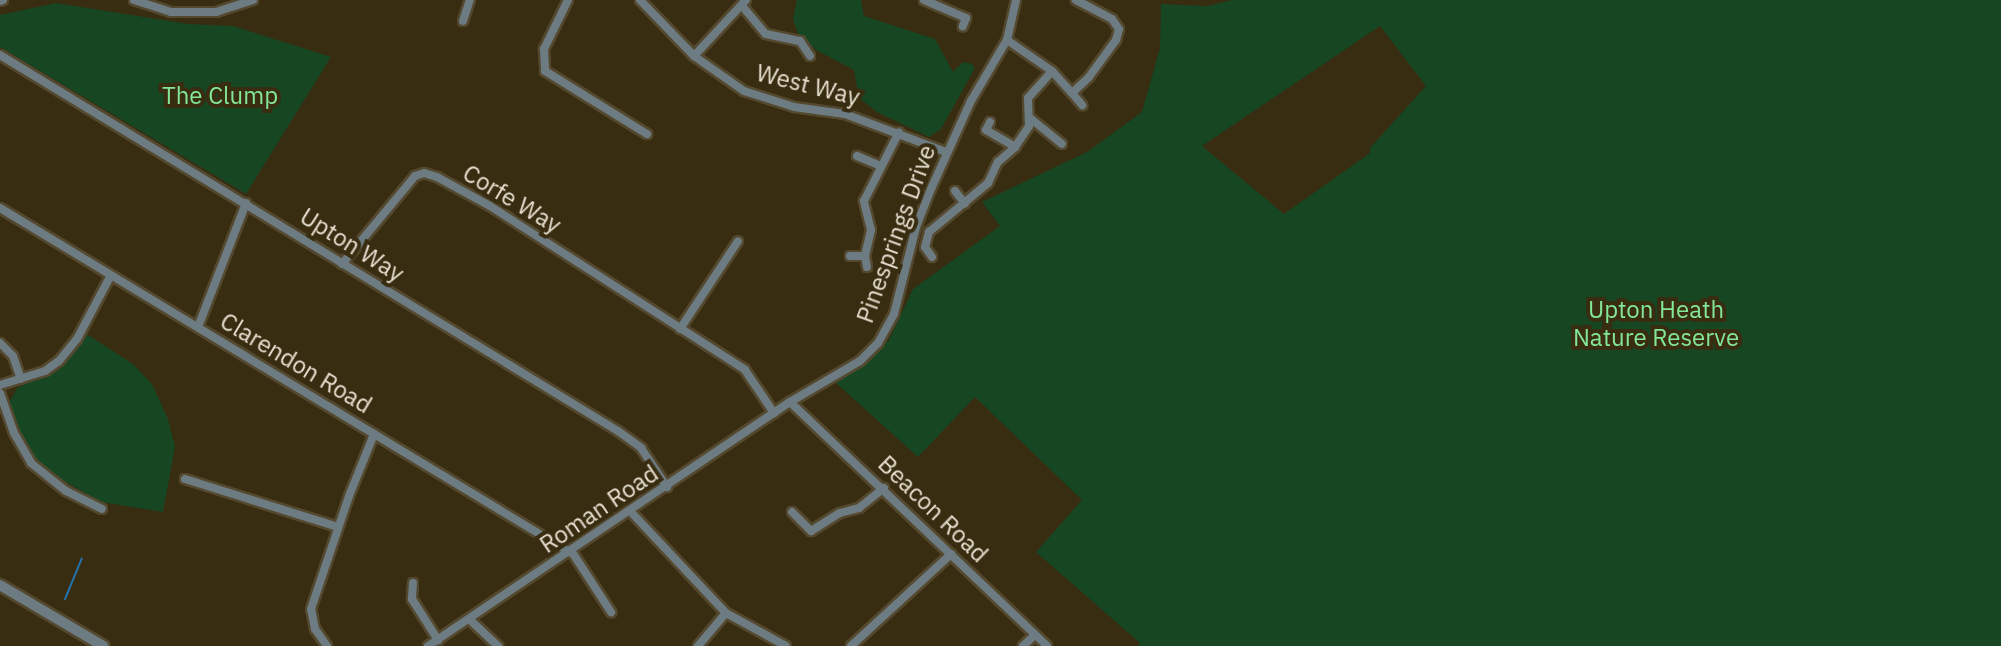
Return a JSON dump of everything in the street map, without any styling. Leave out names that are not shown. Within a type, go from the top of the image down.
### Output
[{"type":"street","points":[[134,0],[171,12],[216,12],[253,0]]},
{"type":"street","points":[[464,20],[470,0]]},
{"type":"street","points":[[568,0],[544,49],[545,71],[647,134]]},
{"type":"street","name":"West Way","points":[[640,0],[694,56],[729,82],[762,99],[845,114],[946,152]]},
{"type":"street","points":[[924,0],[966,18]]},
{"type":"street","name":"Pinesprings Drive","points":[[790,402],[860,361],[881,338],[894,314],[916,227],[946,152],[1007,40],[1016,0]]},
{"type":"street","points":[[1072,93],[1089,77],[1116,40],[1119,29],[1112,19],[1081,1]]},
{"type":"street","points":[[694,56],[744,3],[766,34],[800,41],[810,56]]},
{"type":"street","points":[[1007,40],[1052,71],[1082,105]]},
{"type":"street","name":"Upton Way","points":[[0,55],[618,431],[641,448],[667,487]]},
{"type":"street","points":[[932,257],[925,247],[929,232],[989,181],[998,162],[1015,147],[1030,118],[1028,98],[1052,71]]},
{"type":"street","points":[[1030,118],[1062,144]]},
{"type":"street","points":[[990,122],[986,130],[1015,147]]},
{"type":"street","points":[[867,267],[865,256],[871,230],[864,201],[899,132]]},
{"type":"street","points":[[857,156],[881,166]]},
{"type":"street","name":"Corfe Way","points":[[342,264],[415,176],[424,173],[490,206],[745,370],[774,413]]},
{"type":"street","points":[[955,191],[965,204]]},
{"type":"street","points":[[198,327],[246,203]]},
{"type":"street","name":"Clarendon Road","points":[[0,208],[571,552]]},
{"type":"street","points":[[680,329],[738,241]]},
{"type":"street","points":[[850,256],[865,256]]},
{"type":"street","points":[[0,385],[45,371],[59,361],[77,339],[111,275]]},
{"type":"street","points":[[0,343],[13,356],[21,379]]},
{"type":"street","points":[[0,393],[14,433],[31,463],[66,491],[102,509]]},
{"type":"street","name":"Roman Road","points":[[428,646],[790,402]]},
{"type":"street","name":"Beacon Road","points":[[790,402],[1047,646]]},
{"type":"street","points":[[327,646],[310,618],[338,527],[374,434]]},
{"type":"street","points":[[185,479],[338,527]]},
{"type":"street","points":[[792,512],[811,531],[840,513],[859,508],[884,488]]},
{"type":"street","points":[[631,512],[726,613],[786,646]]},
{"type":"street","points":[[571,552],[611,612]]},
{"type":"street","points":[[851,646],[951,554]]},
{"type":"street","points":[[413,583],[412,599],[438,640]]},
{"type":"street","points":[[0,585],[103,646]]},
{"type":"street","points":[[698,646],[726,613]]},
{"type":"street","points":[[469,619],[498,646]]},
{"type":"street","points":[[1023,646],[1035,635]]},
{"type":"green space","points":[[797,0],[861,0],[864,16],[935,39],[953,72],[963,62],[972,64],[975,68],[941,129],[929,137],[877,112],[859,98],[854,70],[816,50],[798,33],[793,19]]},
{"type":"green space","name":"Upton Heath Nature Reserve","points":[[1232,0],[2001,0],[2001,646],[1138,646],[1140,643],[1036,552],[1082,500],[975,397],[918,457],[836,383],[889,340],[913,289],[1000,226],[982,202],[1087,152],[1142,112],[1160,48],[1161,4],[1207,6]],"holes":[[[1380,26],[1426,86],[1370,148],[1370,153],[1284,214],[1202,146]]]},
{"type":"green space","name":"The Clump","points":[[56,3],[188,24],[233,26],[331,57],[246,194],[0,47],[0,15]]},
{"type":"green space","points":[[85,333],[133,364],[152,384],[168,419],[175,447],[163,512],[101,502],[52,474],[30,454],[18,430],[8,405],[17,388],[61,368]]},
{"type":"waterway","points":[[65,599],[82,558]]}]
